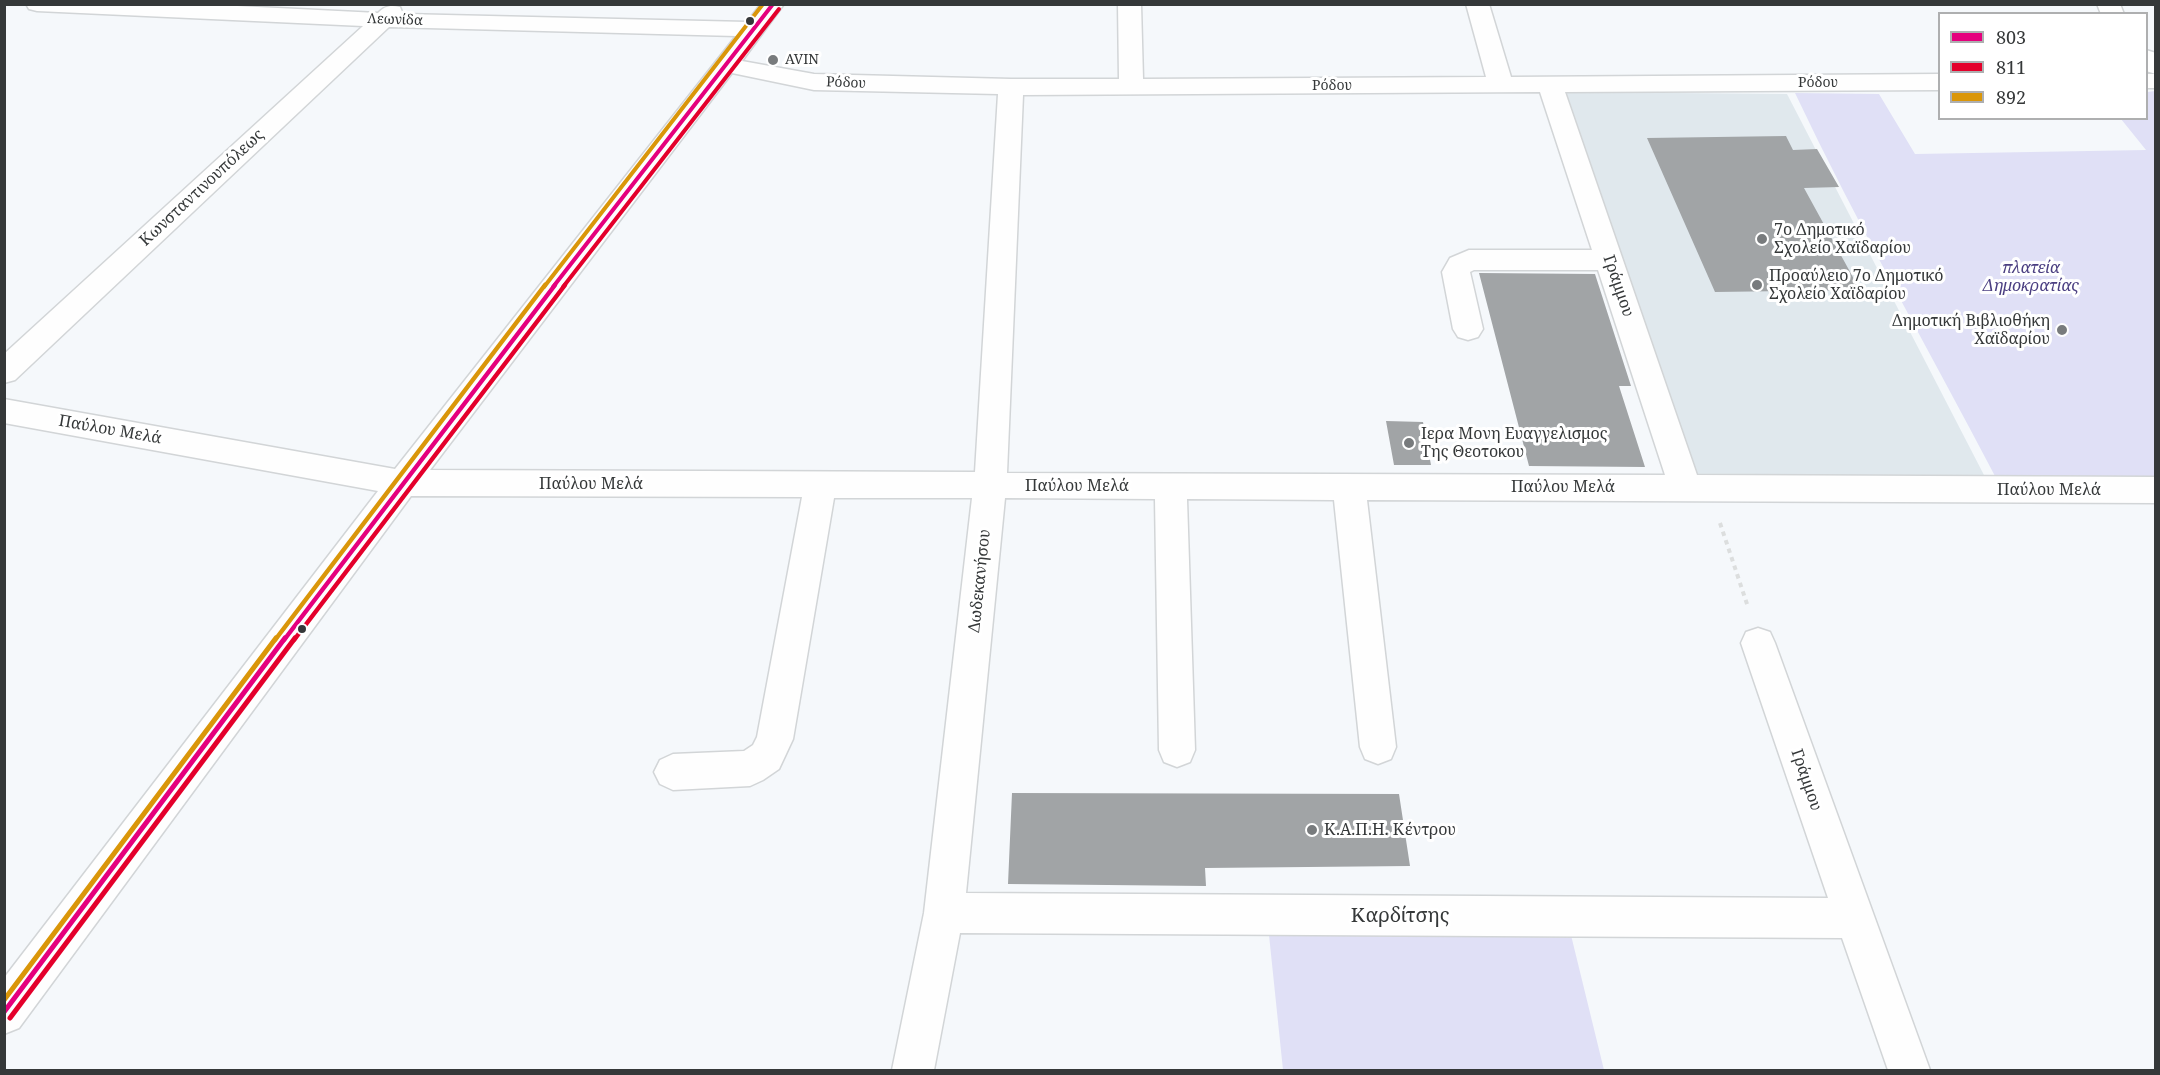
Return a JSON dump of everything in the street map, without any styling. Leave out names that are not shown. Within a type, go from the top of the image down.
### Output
[{"type":"street","name":"Λεωνίδα","points":[[37,4],[391,12],[753,30]]},
{"type":"street","points":[[7,1006],[402,483],[773,4]]},
{"type":"street","points":[[1129,4],[1131,87]]},
{"type":"street","points":[[1477,4],[1502,85]]},
{"type":"street","name":"Κωνσταντινουπόλεως","points":[[4,372],[391,12]]},
{"type":"street","name":"Ρόδου","points":[[727,65],[814,82],[1011,87],[1938,82]]},
{"type":"street","name":"Γράμμου","points":[[1550,84],[1609,260],[1697,488]]},
{"type":"street","name":"Δωδεκανήσου","points":[[913,1071],[944,913],[990,485],[1011,87]]},
{"type":"street","points":[[1468,329],[1456,272],[1469,260],[1609,260]]},
{"type":"street","name":"Παύλου Μελά","points":[[4,411],[402,483],[2156,490]]},
{"type":"street","points":[[673,772],[750,768],[766,757],[775,739],[820,484]]},
{"type":"street","points":[[1171,486],[1177,750]]},
{"type":"street","points":[[1349,487],[1378,747]]},
{"type":"street","name":"Γράμμου","points":[[1758,643],[1909,1071]]},
{"type":"street","name":"Καρδίτσης","points":[[944,913],[1855,918]]},
{"type":"path","points":[[1697,488],[1758,643]]},
{"type":"shaded area","name":"Προαύλειο 7ο Δημοτικό Σχολείο Χαϊδαρίου","points":[[1563,92],[1787,94],[1985,477],[1692,477]]},
{"type":"green space","name":"πλατεία Δημοκρατίας","points":[[2155,91],[2155,477],[1996,478],[1868,239],[1795,93],[1879,94],[1915,154],[2146,150],[2122,120],[2148,120],[2148,92]]},
{"type":"green space","points":[[1570,931],[1604,1070],[1283,1070],[1269,935]]},
{"type":"building","name":"7ο Δημοτικό Σχολείο Χαϊδαρίου","points":[[1786,136],[1793,150],[1817,149],[1839,187],[1804,188],[1860,290],[1715,292],[1647,138]]},
{"type":"building","points":[[1479,273],[1595,274],[1631,386],[1619,386],[1645,467],[1529,466]]},
{"type":"building","name":"Ιερα Μονη Ευαγγελισμος Της Θεοτοκου","points":[[1386,421],[1423,422],[1431,465],[1394,465]]},
{"type":"building","points":[[1012,793],[1399,794],[1410,866],[1205,868],[1206,886],[1008,884]]},
{"type":"transit line","name":"892","points":[[4,1000],[427,437],[763,4]]},
{"type":"transit line","name":"803","points":[[4,1012],[433,442],[773,4]]},
{"type":"transit line","name":"811","points":[[10,1018],[439,447],[779,9]]},
{"type":"place","name":"AVIN","points":[[773,60]]},
{"type":"place","name":"7ο Δημοτικό Σχολείο Χαϊδαρίου","points":[[1762,239]]},
{"type":"place","name":"Προαύλειο 7ο Δημοτικό Σχολείο Χαϊδαρίου","points":[[1757,285]]},
{"type":"place","name":"Δημοτική Βιβλιοθήκη Χαϊδαρίου","points":[[2062,330]]},
{"type":"place","name":"Ιερα Μονη Ευαγγελισμος Της Θεοτοκου","points":[[1409,443]]},
{"type":"place","name":"Κ.Α.Π.Η. Κέντρου","points":[[1312,830]]}]
